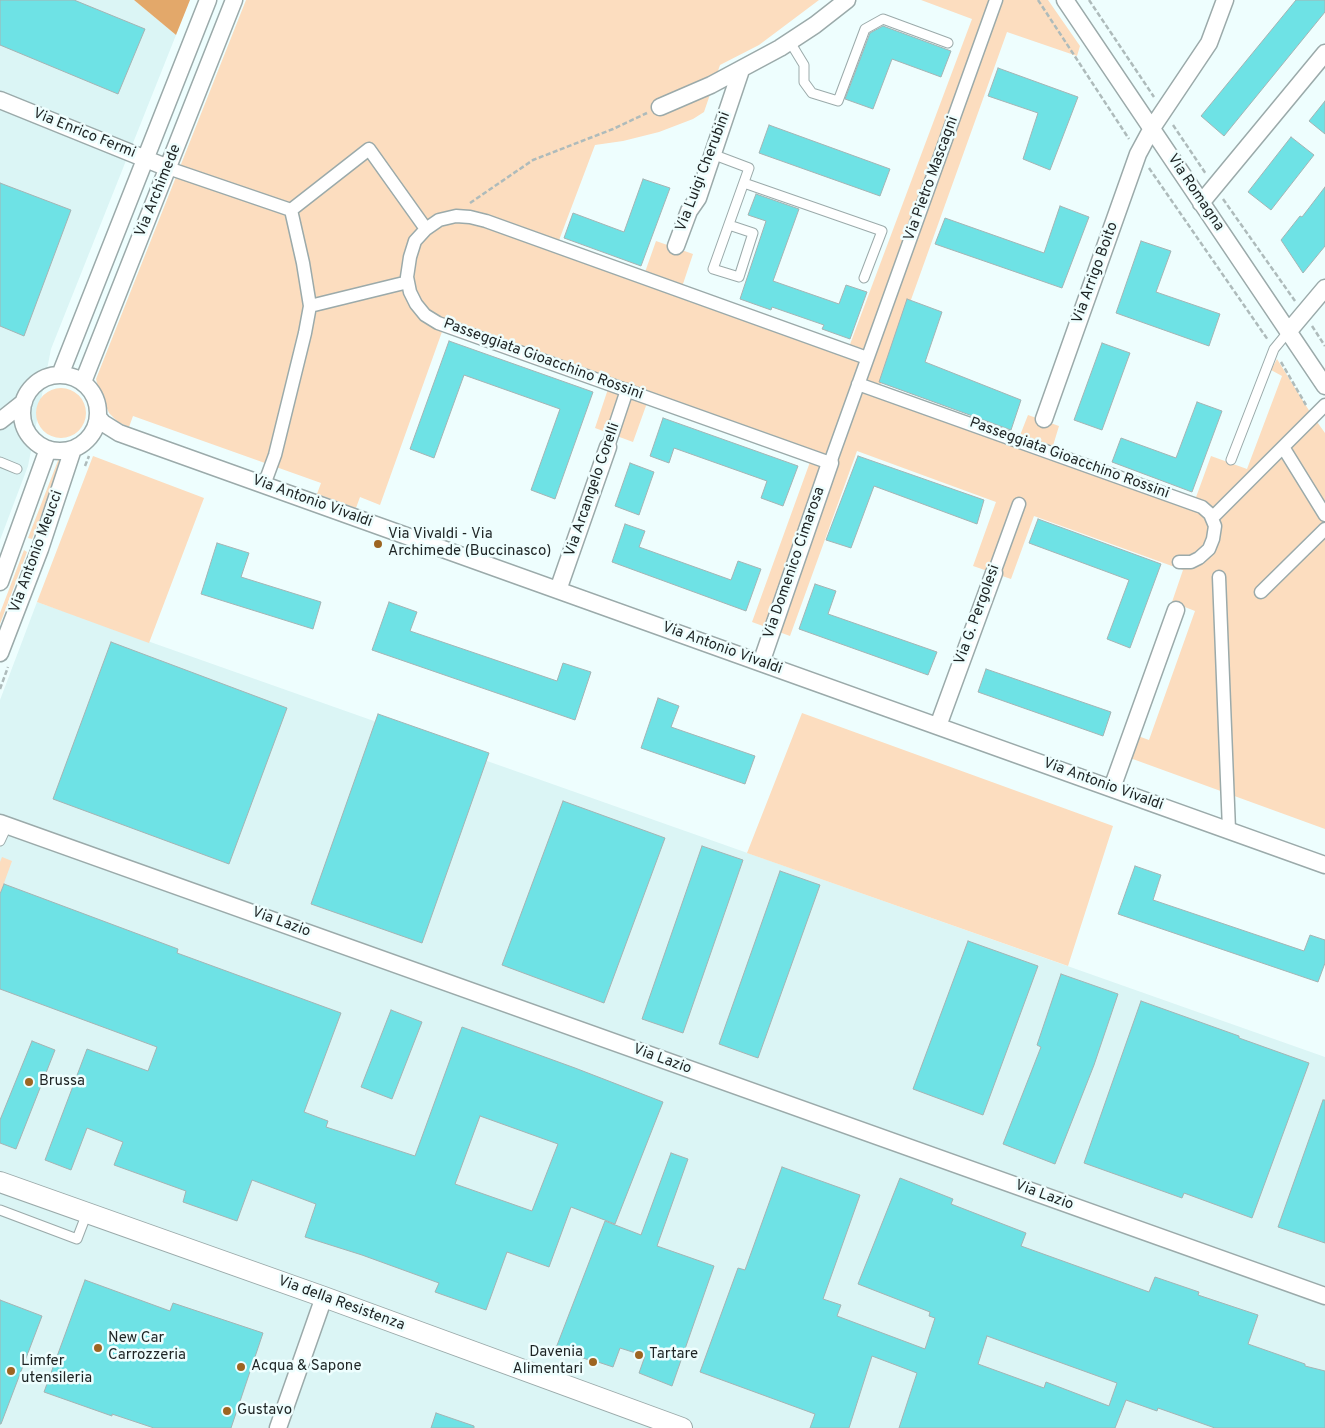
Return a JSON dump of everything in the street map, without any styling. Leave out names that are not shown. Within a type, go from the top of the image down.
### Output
[{"type":"street","name":"Via Archimede","points":[[60,375],[208,0]]},
{"type":"street","name":"Via Archimede","points":[[83,382],[234,0]]},
{"type":"street","points":[[660,108],[741,70],[790,42],[847,0]]},
{"type":"street","name":"Via Pietro Mascagni","points":[[867,358],[996,0]]},
{"type":"street","name":"Via Romagna","points":[[1065,0],[1325,386]]},
{"type":"street","name":"Via Arrigo Boito","points":[[1044,419],[1138,154],[1152,128],[1209,43],[1225,0]]},
{"type":"street","points":[[1201,203],[1325,53]]},
{"type":"street","name":"Via Luigi Cherubini","points":[[676,246],[689,211],[698,198],[741,70]]},
{"type":"street","name":"Via Enrico Fermi","points":[[0,100],[168,168]]},
{"type":"street","points":[[291,210],[369,149],[426,229]]},
{"type":"street","points":[[168,168],[291,210]]},
{"type":"street","points":[[264,485],[275,455],[310,306],[303,262],[291,210]]},
{"type":"street","name":"Passeggiata Gioacchino Rossini","points":[[830,463],[438,323],[425,315],[416,304],[410,292],[407,277],[415,241],[426,229],[439,220],[456,216],[486,221],[867,358]]},
{"type":"street","points":[[310,306],[408,282]]},
{"type":"street","points":[[1288,332],[1325,288]]},
{"type":"street","points":[[830,463],[867,358]]},
{"type":"street","points":[[60,375],[72,377],[83,382],[92,392],[97,404],[96,424],[81,445],[63,451],[48,449],[35,442],[28,434],[22,414],[24,402],[29,392],[37,383],[48,377],[60,375]]},
{"type":"street","name":"Passeggiata Gioacchino Rossini","points":[[858,384],[1202,506],[1212,518]]},
{"type":"street","name":"Via Arcangelo Corelli","points":[[558,590],[627,390]]},
{"type":"street","points":[[0,421],[24,402]]},
{"type":"street","points":[[1179,562],[1191,562],[1199,558],[1208,549],[1215,526],[1212,518],[1325,405]]},
{"type":"street","name":"Via Antonio Vivaldi","points":[[96,424],[103,422],[118,433],[1325,864]]},
{"type":"street","points":[[0,429],[16,429],[28,434]]},
{"type":"street","points":[[1283,447],[1325,516]]},
{"type":"street","name":"Via Antonio Meucci","points":[[0,582],[48,449]]},
{"type":"street","name":"Via Antonio Meucci","points":[[0,653],[40,549],[73,449]]},
{"type":"street","name":"Via Domenico Cimarosa","points":[[761,663],[830,463]]},
{"type":"street","name":"Via G. Pergolesi","points":[[938,726],[1019,504]]},
{"type":"street","points":[[1261,592],[1325,529]]},
{"type":"street","points":[[1219,577],[1229,830]]},
{"type":"street","points":[[1112,788],[1176,610]]},
{"type":"street","name":"Via Lazio","points":[[3,824],[1325,1296]]},
{"type":"street","name":"Via della Resistenza","points":[[0,1182],[324,1297],[682,1428]]},
{"type":"street","points":[[278,1428],[324,1297]]},
{"type":"lane","points":[[790,42],[804,65],[804,82],[812,93],[838,101],[865,29],[883,19],[948,43]]},
{"type":"lane","points":[[712,154],[749,168],[713,269],[739,277],[753,233],[729,225]]},
{"type":"lane","points":[[744,183],[882,231],[864,278]]},
{"type":"lane","points":[[1231,460],[1274,349],[1288,332]]},
{"type":"lane","points":[[0,462],[17,469]]},
{"type":"lane","points":[[0,841],[3,824]]},
{"type":"lane","points":[[0,1210],[77,1239],[87,1213]]},
{"type":"path","points":[[1038,0],[1138,154],[1274,349],[1302,399],[1314,416]]},
{"type":"path","points":[[451,217],[533,160],[613,129],[660,108]]},
{"type":"shaded area","points":[[0,0],[134,0],[176,35],[51,349],[28,466],[0,540]]},
{"type":"shaded area","points":[[134,0],[190,0],[176,35]]},
{"type":"shaded area","points":[[246,0],[819,0],[759,45],[720,65],[704,112],[693,119],[659,132],[623,141],[595,145],[558,243],[644,275],[656,241],[693,254],[682,287],[849,347],[972,19],[921,0],[1048,0],[1080,46],[1077,56],[1007,32],[879,389],[1019,438],[1028,415],[1059,426],[1052,449],[1195,500],[1211,456],[1247,469],[1282,376],[1271,370],[1277,359],[1325,433],[1325,829],[1130,758],[1138,736],[1149,740],[1195,611],[1172,602],[1183,570],[1034,516],[1011,579],[973,566],[996,502],[857,451],[790,636],[752,622],[810,462],[647,403],[633,442],[595,428],[608,389],[443,329],[380,505],[360,497],[356,508],[317,494],[321,483],[133,416],[129,427],[118,422],[109,413],[104,395],[98,387],[96,379]]},
{"type":"shaded area","points":[[61,388],[71,390],[79,395],[84,403],[86,413],[84,423],[79,431],[71,436],[61,438],[51,436],[43,431],[38,423],[36,413],[38,403],[43,395],[51,390]]},
{"type":"shaded area","points":[[93,456],[204,498],[149,643],[37,602]]},
{"type":"shaded area","points":[[59,458],[63,459],[32,539],[28,538]]},
{"type":"shaded area","points":[[24,550],[27,552],[0,624],[0,613]]},
{"type":"shaded area","points":[[37,602],[1325,1057],[1325,1428],[0,1428],[0,700]]},
{"type":"shaded area","points":[[802,713],[1113,826],[1068,966],[747,853]]},
{"type":"shaded area","points":[[2,857],[12,861],[0,894],[0,862]]},
{"type":"building","points":[[0,0],[74,0],[145,29],[118,94],[0,45]]},
{"type":"building","points":[[1296,0],[1325,0],[1325,12],[1224,136],[1201,116]]},
{"type":"building","points":[[883,26],[951,51],[941,77],[892,59],[873,109],[845,99],[870,33]]},
{"type":"building","points":[[998,68],[1078,97],[1050,170],[1023,159],[1038,113],[988,96]]},
{"type":"building","points":[[1325,101],[1325,134],[1309,121]]},
{"type":"building","points":[[769,125],[890,169],[880,196],[759,153]]},
{"type":"building","points":[[1291,137],[1314,155],[1271,210],[1248,192]]},
{"type":"building","points":[[643,179],[670,188],[641,266],[564,238],[573,213],[624,232]]},
{"type":"building","points":[[0,183],[71,210],[24,336],[0,326]]},
{"type":"building","points":[[1325,187],[1325,246],[1303,273],[1281,240]]},
{"type":"building","points":[[756,194],[799,209],[773,281],[839,304],[846,285],[867,292],[850,339],[822,329],[824,325],[772,307],[771,310],[740,299],[766,221],[748,215]]},
{"type":"building","points":[[1060,206],[1089,217],[1062,288],[935,244],[945,218],[1044,253]]},
{"type":"building","points":[[1141,241],[1171,251],[1156,292],[1220,314],[1209,346],[1116,313]]},
{"type":"building","points":[[907,299],[942,312],[925,362],[1021,400],[1011,430],[879,382]]},
{"type":"building","points":[[449,341],[593,392],[555,499],[531,490],[560,409],[464,375],[434,458],[410,449]]},
{"type":"building","points":[[1102,343],[1130,353],[1102,430],[1074,420]]},
{"type":"building","points":[[1197,402],[1222,411],[1192,492],[1112,462],[1121,438],[1176,458]]},
{"type":"building","points":[[663,418],[798,466],[783,506],[761,498],[767,481],[674,448],[669,463],[650,456]]},
{"type":"building","points":[[858,456],[984,500],[977,524],[874,486],[851,548],[826,540]]},
{"type":"building","points":[[630,463],[654,472],[639,515],[615,506]]},
{"type":"building","points":[[1038,519],[1161,564],[1130,648],[1107,639],[1129,580],[1029,543]]},
{"type":"building","points":[[625,524],[645,531],[639,547],[731,580],[738,561],[761,569],[746,611],[612,562]]},
{"type":"building","points":[[217,543],[249,553],[241,577],[321,602],[313,629],[201,594]]},
{"type":"building","points":[[815,584],[836,591],[828,614],[937,652],[928,675],[799,629]]},
{"type":"building","points":[[389,602],[417,612],[410,631],[557,681],[563,663],[591,672],[575,720],[372,650]]},
{"type":"building","points":[[111,642],[287,708],[229,864],[53,799]]},
{"type":"building","points":[[986,669],[1111,712],[1103,736],[978,692]]},
{"type":"building","points":[[658,698],[679,706],[671,727],[755,756],[745,784],[641,748]]},
{"type":"building","points":[[378,714],[489,753],[422,943],[311,904]]},
{"type":"building","points":[[563,801],[665,838],[604,1003],[502,965]]},
{"type":"building","points":[[702,846],[743,860],[683,1033],[642,1019]]},
{"type":"building","points":[[1135,866],[1161,875],[1153,900],[1304,951],[1310,935],[1325,940],[1325,963],[1318,982],[1118,914]]},
{"type":"building","points":[[780,871],[820,885],[758,1058],[719,1044]]},
{"type":"building","points":[[4,884],[178,949],[177,953],[341,1013],[304,1112],[328,1121],[326,1127],[415,1156],[462,1027],[663,1102],[615,1224],[571,1207],[549,1267],[507,1252],[486,1310],[435,1292],[439,1283],[305,1237],[316,1204],[252,1180],[237,1221],[183,1202],[186,1191],[114,1165],[123,1142],[87,1128],[71,1170],[45,1160],[87,1049],[148,1071],[157,1047],[0,989],[0,894]],"holes":[[[480,1116],[558,1144],[532,1211],[455,1184]]]},
{"type":"building","points":[[968,941],[1038,966],[983,1115],[913,1089]]},
{"type":"building","points":[[1061,974],[1118,994],[1094,1065],[1055,1164],[1003,1144],[1041,1047],[1037,1045]]},
{"type":"building","points":[[1141,1001],[1309,1063],[1252,1218],[1184,1193],[1182,1198],[1084,1163]]},
{"type":"building","points":[[391,1010],[422,1022],[392,1099],[361,1087]]},
{"type":"building","name":"Brussa","points":[[32,1041],[55,1050],[16,1149],[0,1143],[0,1120]]},
{"type":"building","points":[[1323,1100],[1325,1100],[1325,1243],[1278,1227]]},
{"type":"building","points":[[671,1153],[688,1159],[657,1246],[714,1266],[672,1386],[639,1373],[645,1356],[620,1348],[613,1367],[556,1348],[605,1221],[641,1235]]},
{"type":"building","points":[[782,1167],[860,1195],[823,1299],[841,1305],[837,1316],[925,1349],[935,1318],[929,1316],[930,1312],[858,1284],[900,1178],[953,1199],[951,1204],[1026,1233],[1021,1246],[1149,1292],[1155,1277],[1199,1292],[1198,1295],[1258,1315],[1248,1344],[1305,1364],[1305,1366],[1325,1371],[1325,1428],[1215,1428],[1158,1408],[1157,1411],[1126,1400],[1115,1428],[899,1428],[917,1373],[872,1356],[849,1428],[810,1428],[815,1414],[700,1372],[738,1268],[745,1270]],"holes":[[[987,1336],[1117,1383],[1109,1406],[1046,1382],[1044,1388],[978,1364]]]},
{"type":"building","points":[[85,1280],[170,1311],[173,1303],[263,1333],[231,1428],[154,1428],[112,1414],[112,1416],[44,1392]]},
{"type":"building","name":"Limfer utensileria","points":[[0,1300],[42,1316],[1,1424],[0,1424]]},
{"type":"building","points":[[436,1413],[474,1426],[474,1428],[431,1428]]},
{"type":"place","name":"Via Vivaldi - Via Archimede (Buccinasco)","points":[[378,544]]},
{"type":"place","name":"Brussa","points":[[29,1082]]},
{"type":"place","name":"New Car Carrozzeria","points":[[98,1348]]},
{"type":"place","name":"Tartare","points":[[639,1355]]},
{"type":"place","name":"Davenia Alimentari","points":[[593,1362]]},
{"type":"place","name":"Acqua & Sapone","points":[[241,1367]]},
{"type":"place","name":"Limfer utensileria","points":[[11,1371]]},
{"type":"place","name":"Gustavo","points":[[227,1411]]}]
